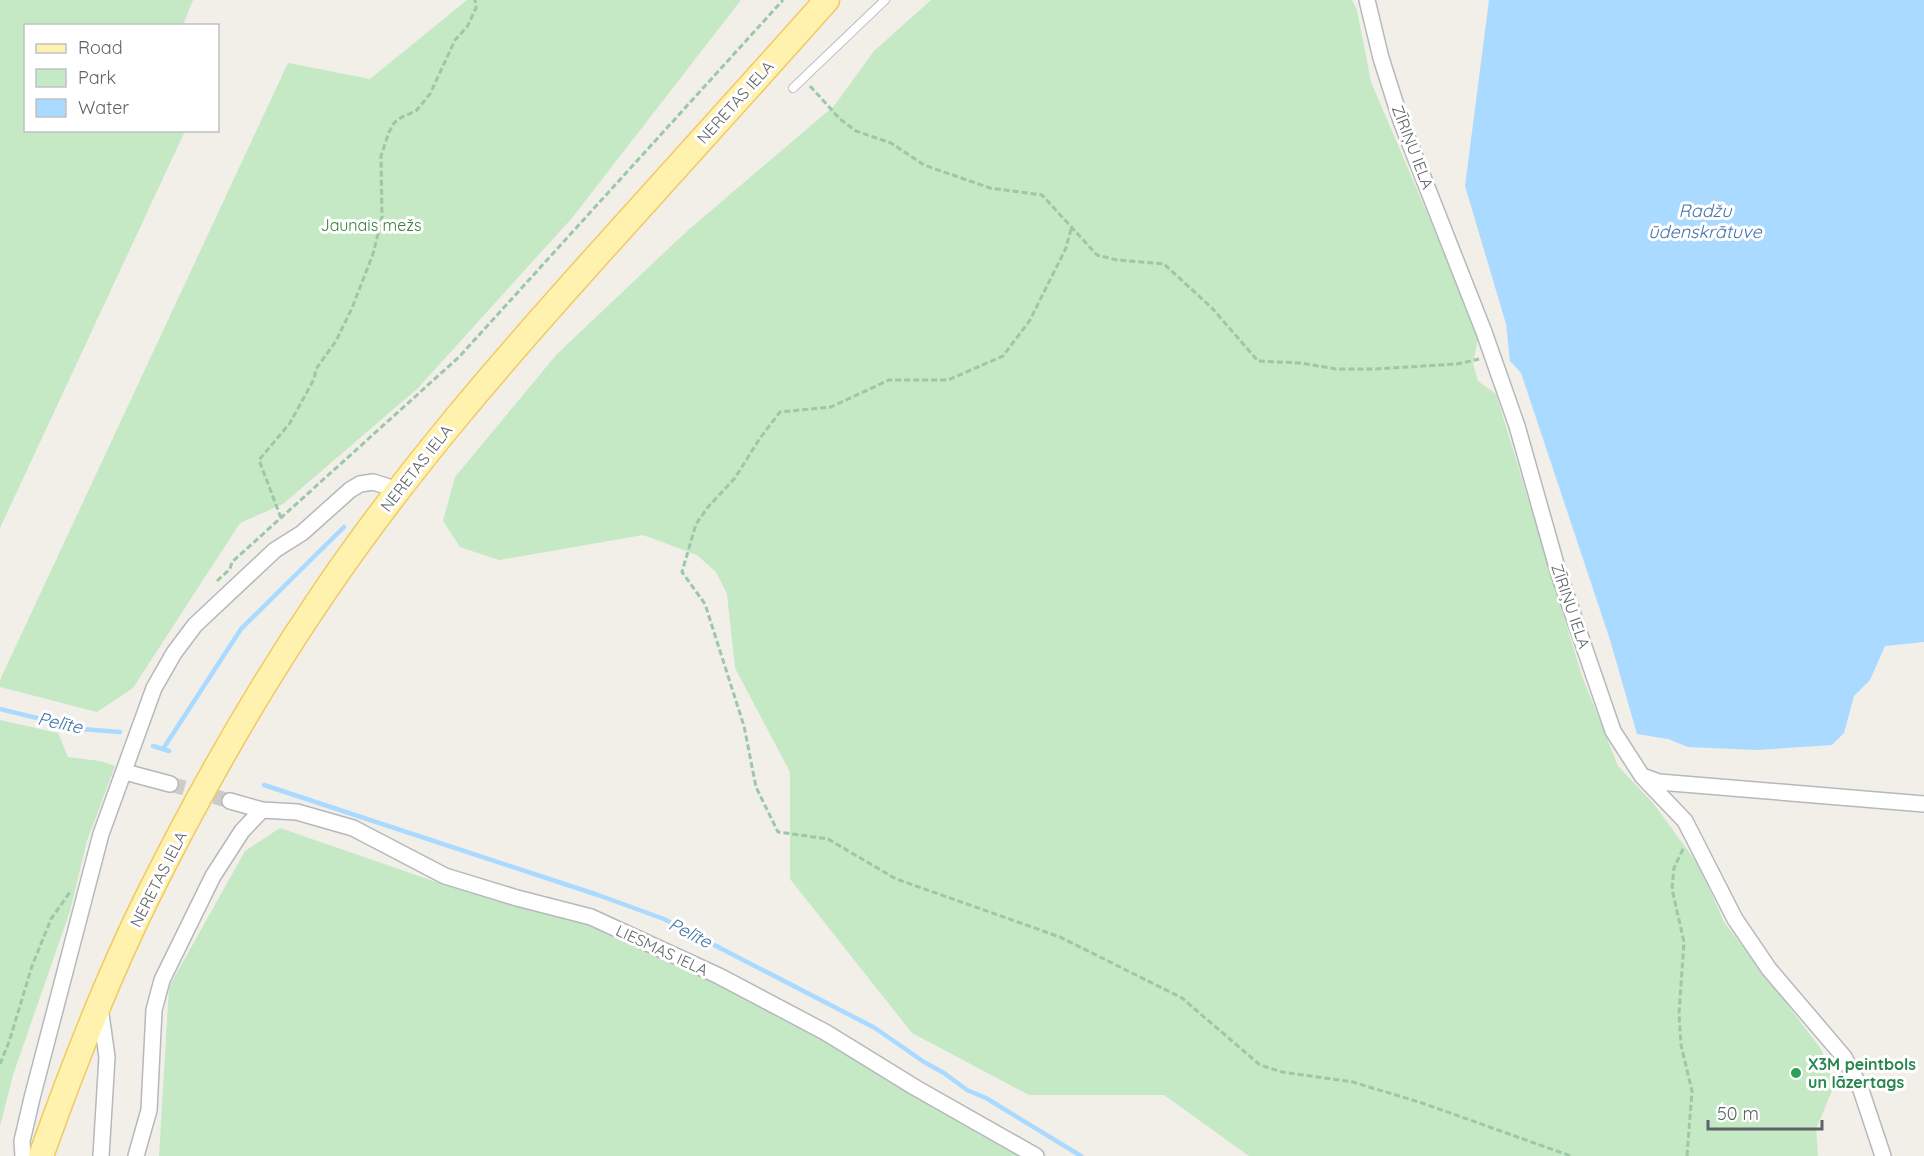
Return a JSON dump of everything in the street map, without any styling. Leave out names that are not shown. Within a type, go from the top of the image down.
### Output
[{"type":"main road","name":"NERETAS IELA","points":[[41,1156],[79,1052],[146,900],[255,700],[322,594],[396,492],[516,344],[827,0]]},
{"type":"street","name":"ZĪRIŅU IELA","points":[[1367,0],[1381,58],[1401,121],[1493,356],[1517,426],[1558,571],[1613,731],[1642,776],[1685,821],[1735,919],[1769,969],[1844,1057],[1860,1087],[1883,1156]]},
{"type":"street","points":[[23,1156],[22,1141],[32,1098],[101,834],[154,688],[174,653],[195,625],[275,550],[302,533],[350,490],[360,484],[373,482],[396,492]]},
{"type":"street","points":[[125,772],[170,784]]},
{"type":"street","points":[[1642,776],[1659,782],[1924,804]]},
{"type":"street","name":"LIESMAS IELA","points":[[230,801],[262,810],[297,812],[353,828],[445,876],[591,917],[719,976],[825,1032],[916,1088],[1036,1156]]},
{"type":"street","points":[[136,1156],[149,1110],[154,1010],[162,980],[213,876],[242,831],[262,810]]},
{"type":"street","points":[[99,1004],[107,1057],[101,1156]]},
{"type":"lane","points":[[794,88],[885,0]]},
{"type":"path","points":[[281,518],[259,460],[290,423],[314,379],[316,369],[336,341],[352,308],[373,254],[382,218],[381,156],[389,132],[394,123],[416,111],[430,94],[455,40],[468,27],[476,8],[475,0]]},
{"type":"path","points":[[217,581],[230,569],[232,562],[459,357],[783,0]]},
{"type":"path","points":[[810,87],[856,131],[891,143],[924,165],[990,188],[1042,195],[1097,255],[1117,260],[1164,264],[1212,308],[1258,361],[1301,363],[1336,369],[1374,369],[1457,364],[1493,356]]},
{"type":"path","points":[[1071,229],[1061,258],[1030,320],[1003,356],[948,380],[889,380],[831,407],[780,412],[760,438],[735,478],[708,507],[696,524],[682,572],[705,604],[744,726],[756,787],[778,832],[828,839],[896,879],[1070,942],[1182,998],[1260,1065],[1282,1072],[1353,1082],[1422,1103],[1571,1156]]},
{"type":"path","points":[[1685,821],[1683,849],[1674,868],[1671,889],[1684,942],[1679,1013],[1681,1046],[1692,1091],[1687,1156]]},
{"type":"path","points":[[0,1064],[32,966],[51,919],[74,887],[89,882]]},
{"type":"green space","points":[[0,0],[193,0],[183,24],[24,24],[24,132],[185,132],[0,528]]},
{"type":"green space","name":"Jaunais mežs","points":[[467,0],[741,0],[572,218],[417,389],[283,504],[240,523],[133,688],[97,712],[0,687],[0,680],[288,63],[370,79]]},
{"type":"green space","points":[[931,0],[1352,0],[1357,10],[1371,82],[1478,339],[1473,363],[1478,381],[1496,394],[1582,676],[1618,766],[1653,803],[1700,867],[1724,922],[1821,1049],[1834,1086],[1816,1129],[1818,1156],[1249,1156],[1164,1095],[1029,1095],[912,1033],[790,879],[790,772],[735,668],[727,594],[716,572],[697,555],[643,535],[499,560],[460,547],[443,521],[455,477],[557,354],[686,232],[834,106],[874,51]]},
{"type":"green space","points":[[0,720],[58,733],[68,757],[100,761],[115,766],[87,841],[70,911],[13,1075],[0,1126]]},
{"type":"green space","points":[[280,828],[442,884],[588,925],[715,983],[821,1039],[912,1095],[1020,1156],[159,1156],[169,987],[245,851]]},
{"type":"water","name":"Radžu ūdenskrātuve","points":[[1489,0],[1924,0],[1924,642],[1885,646],[1870,680],[1854,696],[1844,733],[1832,745],[1757,750],[1688,747],[1668,739],[1637,734],[1610,640],[1521,373],[1510,361],[1506,324],[1465,186]]},
{"type":"waterway","points":[[163,749],[241,629],[344,527]]},
{"type":"waterway","name":"Pelīte","points":[[0,709],[81,729],[120,732]]},
{"type":"waterway","name":"Pelīte","points":[[153,746],[169,751]]},
{"type":"waterway","name":"Pelīte","points":[[264,785],[664,919],[875,1028],[967,1090],[986,1098],[1081,1156]]},
{"type":"tunnel","points":[[170,784],[230,801]]},
{"type":"place","name":"X3M peintbols un lāzertags","points":[[1796,1073]]}]
